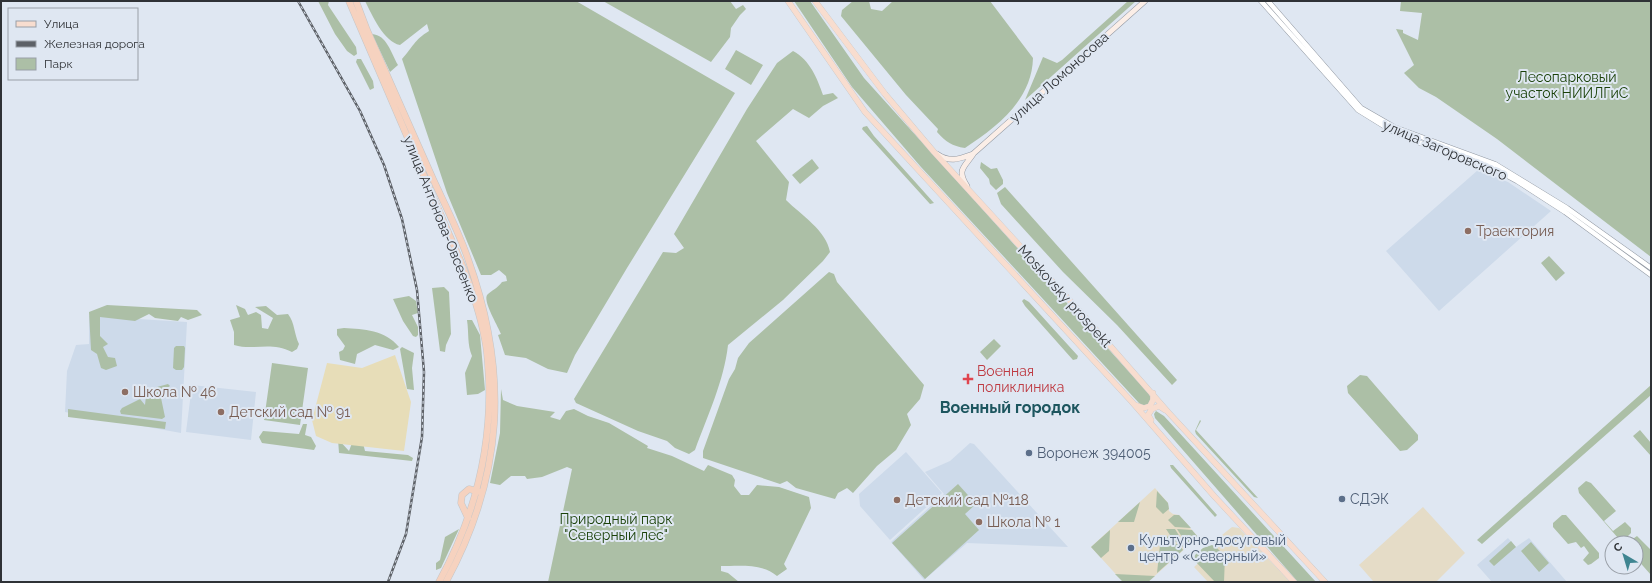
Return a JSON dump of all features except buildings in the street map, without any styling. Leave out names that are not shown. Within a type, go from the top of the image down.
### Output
[{"type":"highway","name":"улица Антонова-Овсеенко","points":[[349,1],[461,262],[480,316],[486,341],[490,406],[484,462],[468,518],[455,550],[439,582]]},
{"type":"highway","name":"улица Антонова-Овсеенко","points":[[356,1],[367,30],[467,256],[486,314],[491,340],[495,405],[494,434],[482,496],[462,551],[446,582]]},
{"type":"highway","points":[[468,518],[461,503],[461,497],[467,490],[477,490],[482,496]]},
{"type":"main road","name":"Moskovsky prospekt","points":[[788,1],[865,112],[1135,405],[1214,496],[1294,582]]},
{"type":"main road","name":"Moskovsky prospekt","points":[[815,1],[885,94],[934,152],[1153,393],[1168,412],[1325,582]]},
{"type":"main road","name":"улица Ломоносова","points":[[970,192],[961,174],[963,166],[974,153],[1145,1]]},
{"type":"main road","name":"улица Ломоносова","points":[[934,152],[950,160],[974,153]]},
{"type":"main road","points":[[1135,405],[1144,408],[1150,406],[1153,400],[1153,393]]},
{"type":"main road","points":[[1155,428],[1148,415],[1152,409],[1159,406],[1168,412]]},
{"type":"street","name":"улица Загоровского","points":[[1261,1],[1358,110],[1392,131],[1420,143],[1493,168],[1517,181],[1565,212],[1651,275]]},
{"type":"street","name":"улица Загоровского","points":[[1268,1],[1361,108],[1394,127],[1495,164],[1567,208],[1651,268]]},
{"type":"shaded area","name":"Траектория","points":[[1478,170],[1508,182],[1551,211],[1439,311],[1386,251]]},
{"type":"shaded area","name":"Школа № 46","points":[[89,316],[187,322],[181,433],[65,412],[67,371],[76,345],[89,344]]},
{"type":"shaded area","name":"Детский сад № 91","points":[[192,385],[256,392],[251,440],[186,432]]},
{"type":"shaded area","name":"Школа № 1","points":[[970,443],[974,444],[1068,547],[967,543],[924,580],[891,542],[944,494],[925,472],[950,461]]},
{"type":"shaded area","name":"Детский сад №118","points":[[906,452],[942,493],[890,540],[860,506],[859,494]]},
{"type":"shaded area","points":[[1155,488],[1168,503],[1169,511],[1173,514],[1179,515],[1198,537],[1148,582],[1123,582],[1091,547]]},
{"type":"shaded area","points":[[1423,507],[1465,553],[1436,582],[1372,582],[1373,581],[1359,565]]},
{"type":"shaded area","points":[[1232,527],[1239,528],[1290,582],[1208,582],[1194,567],[1214,549],[1222,535]]},
{"type":"shaded area","points":[[1508,538],[1516,547],[1529,538],[1567,582],[1492,582],[1477,565]]},
{"type":"green space","points":[[318,1],[329,1],[328,5],[356,47],[357,54],[354,56],[347,51],[335,34]]},
{"type":"green space","points":[[365,1],[576,1],[735,93],[627,268],[575,355],[567,373],[548,369],[526,358],[505,355],[498,335],[501,334],[486,298],[487,295],[502,282],[507,281],[506,276],[499,270],[491,275],[481,275],[447,193],[402,59],[417,41],[429,31],[427,24],[400,45],[394,43],[379,27]]},
{"type":"green space","points":[[603,1],[730,1],[736,9],[743,5],[746,9],[731,28],[730,37],[711,62]]},
{"type":"green space","points":[[794,1],[810,1],[864,78],[1149,394],[1151,399],[1149,404],[1144,406],[1139,403],[921,167],[852,87]]},
{"type":"green space","points":[[853,1],[869,1],[871,9],[882,11],[893,1],[990,1],[1033,58],[1031,73],[1026,87],[1011,111],[989,131],[965,148],[953,145],[946,141],[937,132],[938,129],[906,95],[841,16],[842,10]]},
{"type":"green space","points":[[1128,1],[1136,1],[1025,100],[1043,57],[1057,63],[1062,60]]},
{"type":"green space","name":"Лесопарковый участок НИИЛГиС","points":[[1401,1],[1651,1],[1651,257],[1497,139],[1436,97],[1419,88],[1404,73],[1414,65],[1396,29],[1403,30],[1403,33],[1418,40],[1422,13],[1400,11]]},
{"type":"green space","points":[[372,34],[377,35],[385,41],[391,50],[398,65],[390,72]]},
{"type":"green space","points":[[736,50],[763,65],[751,85],[725,69]]},
{"type":"green space","points":[[793,51],[808,64],[823,95],[833,93],[838,98],[823,106],[809,118],[793,109],[756,141],[789,182],[786,200],[812,223],[824,237],[830,252],[823,261],[783,300],[728,345],[723,372],[714,399],[695,450],[689,454],[675,448],[667,441],[638,431],[576,403],[574,399],[663,252],[676,253],[684,248],[674,234],[747,109],[777,63]]},
{"type":"green space","points":[[357,59],[361,59],[373,81],[374,88],[370,90],[356,62]]},
{"type":"green space","points":[[867,126],[874,136],[934,203],[930,204],[862,129],[863,127]]},
{"type":"green space","points":[[812,159],[819,168],[800,184],[792,175]]},
{"type":"green space","points":[[981,162],[991,169],[997,168],[1003,180],[1003,184],[996,190],[990,184],[989,179],[980,168]]},
{"type":"green space","points":[[1005,187],[1177,380],[1172,385],[1117,325],[1063,272],[1001,204],[997,193]]},
{"type":"green space","points":[[1549,256],[1565,273],[1556,281],[1541,263]]},
{"type":"green space","points":[[829,272],[834,274],[837,282],[924,385],[920,399],[907,414],[911,425],[896,450],[877,466],[853,493],[847,488],[838,493],[835,499],[796,488],[787,481],[780,484],[703,458],[703,451],[738,358],[749,343]]},
{"type":"green space","points":[[444,287],[449,292],[451,334],[446,345],[445,352],[440,351],[432,288]]},
{"type":"green space","points":[[409,296],[416,301],[418,313],[412,315],[418,327],[418,335],[416,337],[413,336],[403,321],[393,299]]},
{"type":"green space","points":[[1024,299],[1029,302],[1078,356],[1077,359],[1073,360],[1025,306],[1022,301]]},
{"type":"green space","points":[[107,305],[197,310],[202,315],[188,320],[181,317],[178,321],[155,318],[149,314],[135,321],[100,317],[100,336],[108,344],[103,347],[108,357],[115,358],[117,366],[106,370],[101,368],[97,354],[91,350],[89,312]]},
{"type":"green space","points":[[236,305],[245,309],[248,315],[256,312],[261,315],[262,328],[268,329],[273,318],[255,307],[266,306],[277,315],[288,314],[292,321],[299,344],[297,349],[292,352],[276,347],[241,347],[234,345],[234,332],[230,320],[240,317]]},
{"type":"green space","points":[[467,320],[472,320],[480,335],[485,390],[478,394],[467,395],[465,373],[472,356],[470,352]]},
{"type":"green space","points":[[344,328],[366,330],[381,334],[393,341],[399,347],[393,350],[375,345],[357,354],[355,364],[340,360],[339,352],[343,350],[345,346],[337,335],[337,329]]},
{"type":"green space","points":[[994,339],[1001,346],[987,360],[980,352]]},
{"type":"green space","points":[[176,346],[184,346],[185,348],[184,367],[182,370],[176,370],[173,368],[174,348]]},
{"type":"green space","points":[[402,347],[414,353],[412,368],[414,390],[407,389],[400,349]]},
{"type":"green space","points":[[272,363],[308,368],[300,425],[264,420]]},
{"type":"green space","points":[[1360,375],[1367,376],[1418,435],[1418,440],[1407,450],[1400,451],[1348,393],[1347,386]]},
{"type":"green space","points":[[168,384],[170,386],[160,393],[165,417],[162,419],[121,414],[120,411],[122,408],[140,399],[145,405],[146,396],[157,387]]},
{"type":"green space","points":[[1651,385],[1651,395],[1482,544],[1477,540]]},
{"type":"green space","name":"Природный парк \"Северный лес\"","points":[[501,389],[503,400],[517,406],[555,412],[550,417],[560,420],[566,411],[574,409],[588,416],[609,423],[648,446],[647,448],[672,456],[704,471],[708,465],[732,475],[735,480],[734,486],[741,495],[749,495],[757,485],[779,487],[809,497],[811,508],[784,564],[787,569],[777,576],[757,567],[721,566],[721,571],[728,573],[739,582],[548,582],[572,469],[567,467],[542,477],[527,479],[525,476],[511,476],[500,485],[490,483],[500,433]]},
{"type":"green space","points":[[68,409],[166,422],[165,429],[68,417]]},
{"type":"green space","points":[[1156,411],[1164,416],[1316,582],[1298,582],[1155,418],[1154,414]]},
{"type":"green space","points":[[1200,420],[1201,421],[1196,430],[1258,498],[1254,497],[1196,434],[1195,431]]},
{"type":"green space","points":[[303,424],[307,424],[305,435],[311,437],[316,446],[314,450],[262,443],[259,437],[263,431],[299,434]]},
{"type":"green space","points":[[1640,430],[1651,443],[1651,456],[1633,436]]},
{"type":"green space","points":[[338,439],[349,451],[352,443],[363,443],[365,451],[408,455],[413,458],[412,461],[339,453]]},
{"type":"green space","points":[[1170,465],[1173,465],[1217,515],[1215,517],[1171,468]]},
{"type":"green space","points":[[1586,481],[1591,483],[1616,511],[1604,521],[1613,531],[1625,522],[1631,528],[1631,533],[1629,535],[1615,535],[1579,493],[1578,488]]},
{"type":"green space","points":[[958,484],[976,504],[965,514],[979,530],[925,579],[892,543]]},
{"type":"green space","points":[[1157,491],[1168,503],[1169,509],[1163,514],[1156,507]]},
{"type":"green space","points":[[1140,502],[1134,522],[1118,522]]},
{"type":"green space","points":[[1174,515],[1179,515],[1191,528],[1175,527],[1168,520]]},
{"type":"green space","points":[[1562,515],[1566,515],[1599,553],[1599,558],[1591,564],[1588,565],[1583,560],[1589,553],[1584,546],[1581,548],[1576,542],[1568,544],[1553,527],[1553,523]]},
{"type":"green space","points":[[459,529],[441,568],[436,570],[436,563],[440,560],[445,537]]},
{"type":"green space","points":[[1166,529],[1175,529],[1180,537],[1179,542],[1160,543],[1160,541],[1170,535]]},
{"type":"green space","points":[[1177,529],[1192,530],[1198,537],[1185,549],[1180,544],[1182,537]]},
{"type":"green space","points":[[1110,530],[1109,551],[1101,558],[1091,547]]},
{"type":"green space","points":[[1511,541],[1516,547],[1494,566],[1489,561]]},
{"type":"green space","points":[[1531,542],[1549,563],[1539,572],[1521,551]]},
{"type":"green space","points":[[1644,543],[1651,550],[1651,575],[1644,567]]},
{"type":"green space","points":[[1179,544],[1183,550],[1157,573],[1160,545]]},
{"type":"green space","points":[[1212,545],[1225,556],[1224,582],[1215,582],[1194,560],[1195,555],[1203,548]]},
{"type":"green space","points":[[1115,574],[1155,576],[1148,582],[1123,582]]},
{"type":"sand","points":[[395,355],[411,402],[404,451],[332,443],[316,436],[312,420],[327,363],[362,368]]},
{"type":"railway","points":[[298,1],[360,111],[384,165],[402,219],[417,290],[424,372],[422,437],[406,534],[388,582]]},
{"type":"place","name":"Траектория","points":[[1468,231]]},
{"type":"place","name":"Военная поликлиника","points":[[968,379]]},
{"type":"place","name":"Школа № 46","points":[[125,392]]},
{"type":"place","name":"Детский сад № 91","points":[[221,412]]},
{"type":"place","name":"Воронеж 394005","points":[[1029,453]]},
{"type":"place","name":"СДЭК","points":[[1342,499]]},
{"type":"place","name":"Детский сад №118","points":[[897,500]]},
{"type":"place","name":"Школа № 1","points":[[979,522]]},
{"type":"place","name":"Культурно-досуговый центр «Северный»","points":[[1131,548]]},
{"type":"district","name":"Военный городок","points":[[1010,407]]}]
